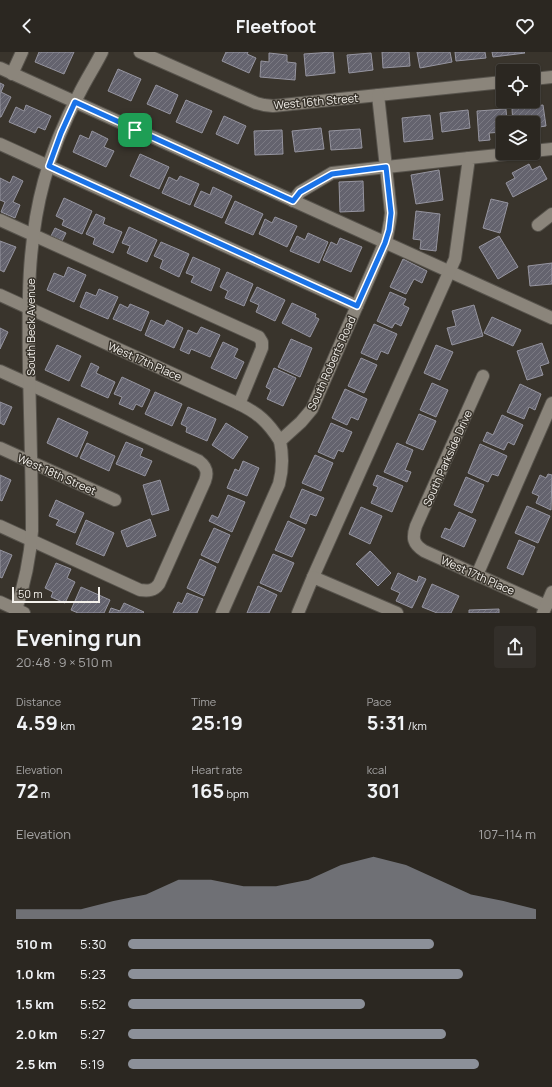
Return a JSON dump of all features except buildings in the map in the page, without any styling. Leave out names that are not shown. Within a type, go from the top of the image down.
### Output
[{"type":"street","points":[[12,74],[22,52]]},
{"type":"street","name":"South Beck Avenue","points":[[18,612],[31,540],[32,462],[28,308],[33,235],[44,181],[61,133],[75,102],[102,52]]},
{"type":"street","name":"West 16th Street","points":[[140,52],[248,100],[264,105],[282,106],[496,83]]},
{"type":"street","points":[[0,68],[552,318]]},
{"type":"street","points":[[540,78],[552,77]]},
{"type":"street","name":"South Roberts Road","points":[[280,441],[307,416],[312,409],[385,243],[389,230],[391,213],[378,96]]},
{"type":"street","points":[[0,144],[357,306]]},
{"type":"street","points":[[540,151],[552,150]]},
{"type":"street","points":[[293,201],[300,192],[332,174],[496,155]]},
{"type":"street","points":[[298,613],[455,259],[469,158]]},
{"type":"street","points":[[538,225],[552,214]]},
{"type":"street","points":[[0,220],[259,337],[262,342],[262,348],[239,404]]},
{"type":"street","name":"West 17th Place","points":[[0,295],[239,404],[260,416],[268,424],[280,441]]},
{"type":"street","points":[[0,371],[199,461],[204,465],[207,476],[159,584],[151,591],[140,590],[0,526]]},
{"type":"street","name":"South Parkside Drive","points":[[414,541],[416,526],[483,376]]},
{"type":"street","points":[[476,575],[552,403]]},
{"type":"street","points":[[222,613],[279,484],[283,462],[280,441]]},
{"type":"street","name":"West 18th Street","points":[[0,448],[114,500]]},
{"type":"street","name":"West 17th Place","points":[[414,541],[416,545],[424,551],[476,575],[544,610]]},
{"type":"street","points":[[313,577],[397,613]]},
{"type":"street","points":[[544,610],[552,592]]},
{"type":"street","points":[[0,602],[18,612]]},
{"type":"route","points":[[75,102],[135,130],[293,201],[300,192],[326,176],[338,172],[386,167],[391,213],[389,230],[385,243],[357,306],[49,166],[61,133],[75,102]]}]
